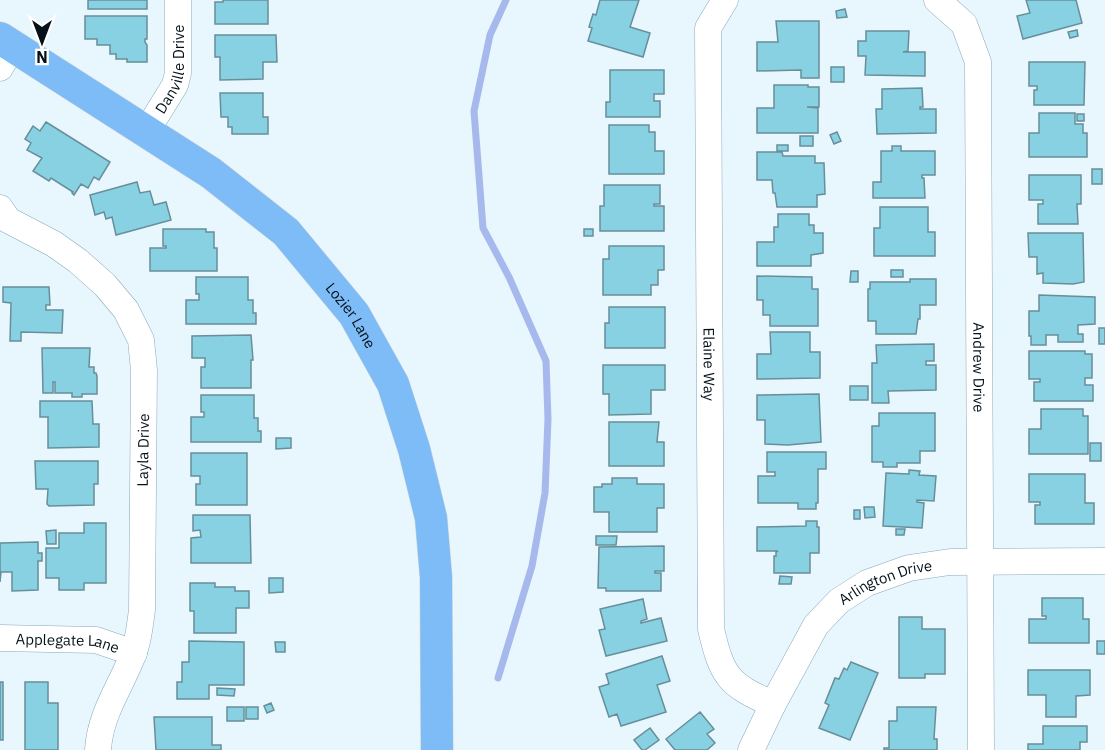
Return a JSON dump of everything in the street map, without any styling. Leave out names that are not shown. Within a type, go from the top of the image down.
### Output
[{"type":"main road","name":"Lozier Lane","points":[[4,51],[146,132],[211,173],[286,232],[354,314],[393,384],[414,449],[431,518],[436,577],[437,750]]},
{"type":"street","name":"Danville Drive","points":[[146,132],[175,85],[178,73],[178,0]]},
{"type":"street","name":"Elaine Way","points":[[725,0],[708,28],[711,629],[718,660],[729,679],[749,694],[773,704]]},
{"type":"street","name":"Andrew Drive","points":[[937,0],[964,24],[978,62],[982,561],[981,750]]},
{"type":"street","name":"Layla Drive","points":[[3,221],[54,244],[78,261],[105,285],[126,310],[141,340],[144,370],[142,610],[134,653],[107,709],[98,750]]},
{"type":"street","name":"Arlington Drive","points":[[751,750],[816,625],[839,601],[867,583],[909,567],[950,562],[1105,561]]},
{"type":"street","name":"Applegate Lane","points":[[0,638],[96,640],[134,653]]},
{"type":"building","points":[[88,0],[147,0],[147,9],[88,9]]},
{"type":"building","points":[[223,0],[268,0],[268,24],[215,24],[215,2],[223,2]]},
{"type":"building","points":[[600,0],[639,0],[630,27],[650,33],[643,57],[588,41],[592,28],[589,27],[593,14],[596,15]]},
{"type":"building","points":[[1026,0],[1076,0],[1082,23],[1023,39],[1017,16],[1030,13]]},
{"type":"building","points":[[845,9],[847,17],[837,18],[836,11]]},
{"type":"building","points":[[85,16],[147,16],[145,42],[147,62],[127,62],[127,59],[116,59],[116,54],[110,54],[110,45],[97,45],[97,39],[85,39]]},
{"type":"building","points":[[776,21],[819,21],[819,78],[801,78],[801,70],[757,71],[757,42],[778,42]]},
{"type":"building","points":[[1077,30],[1078,36],[1070,38],[1068,32]]},
{"type":"building","points":[[866,31],[909,31],[908,51],[903,52],[925,52],[925,76],[865,75],[866,56],[858,56],[858,41],[866,41]]},
{"type":"building","points":[[215,35],[276,35],[277,62],[263,62],[263,79],[220,80],[220,57],[215,57]]},
{"type":"building","points":[[1029,62],[1085,62],[1084,105],[1034,105],[1034,90],[1037,90],[1037,86],[1029,86]]},
{"type":"building","points":[[831,67],[844,67],[844,82],[831,82]]},
{"type":"building","points":[[610,70],[664,70],[664,94],[654,94],[654,101],[660,101],[660,117],[606,117],[606,102],[610,102]]},
{"type":"building","points":[[774,85],[819,87],[819,107],[807,107],[818,108],[818,133],[757,133],[757,108],[774,108]]},
{"type":"building","points":[[922,88],[923,107],[920,109],[936,109],[936,133],[877,134],[876,109],[882,109],[882,89]]},
{"type":"building","points":[[220,93],[263,93],[263,117],[268,117],[268,134],[232,134],[232,127],[228,127],[228,117],[221,117]]},
{"type":"building","points":[[1039,113],[1075,113],[1075,124],[1083,124],[1083,133],[1087,133],[1087,157],[1029,157],[1029,133],[1039,133]]},
{"type":"building","points":[[1077,114],[1084,114],[1084,121],[1077,121]]},
{"type":"building","points":[[46,122],[110,162],[99,180],[94,177],[88,188],[81,184],[74,195],[73,192],[51,178],[49,181],[33,171],[42,158],[27,150],[31,143],[25,139],[33,126],[40,131]]},
{"type":"building","points":[[609,125],[649,125],[649,132],[655,132],[655,151],[664,151],[664,174],[609,174]]},
{"type":"building","points":[[837,132],[841,141],[834,144],[830,135]]},
{"type":"building","points":[[800,136],[813,136],[813,146],[800,146]]},
{"type":"building","points":[[777,145],[788,145],[788,151],[777,151]]},
{"type":"building","points":[[892,146],[901,146],[901,151],[935,151],[935,175],[922,175],[925,198],[873,198],[873,182],[881,182],[881,151],[892,151]]},
{"type":"building","points":[[757,152],[782,152],[783,156],[815,156],[815,163],[824,163],[825,194],[817,195],[817,207],[777,207],[772,180],[757,180]]},
{"type":"building","points":[[1092,169],[1102,169],[1102,184],[1092,184]]},
{"type":"building","points":[[1029,175],[1081,175],[1081,204],[1077,204],[1078,224],[1038,224],[1038,204],[1043,204],[1043,200],[1029,200]]},
{"type":"building","points":[[137,182],[140,193],[150,191],[154,205],[166,202],[171,220],[116,235],[112,217],[106,219],[104,212],[95,215],[90,195]]},
{"type":"building","points":[[604,185],[660,185],[660,204],[654,204],[654,206],[664,206],[664,231],[600,231],[600,206],[604,206]]},
{"type":"building","points":[[880,207],[928,207],[928,232],[935,232],[935,256],[874,256],[874,228],[880,228]]},
{"type":"building","points":[[778,214],[809,214],[809,225],[814,225],[814,233],[823,233],[823,253],[811,255],[811,266],[757,266],[757,242],[774,242],[774,227],[778,227]]},
{"type":"building","points":[[163,229],[206,229],[206,232],[214,232],[217,271],[150,271],[150,248],[166,248],[163,246]]},
{"type":"building","points":[[584,229],[593,229],[593,236],[584,236]]},
{"type":"building","points":[[1028,233],[1083,233],[1084,282],[1043,283],[1043,273],[1037,274],[1037,257],[1029,257]]},
{"type":"building","points":[[609,246],[664,246],[664,270],[658,270],[658,285],[651,285],[651,295],[603,295],[603,259],[609,259]]},
{"type":"building","points":[[891,270],[903,270],[903,277],[891,277]]},
{"type":"building","points":[[851,271],[858,271],[858,282],[850,282]]},
{"type":"building","points":[[757,276],[812,277],[812,289],[818,289],[818,326],[770,326],[770,315],[763,315],[763,300],[757,300]]},
{"type":"building","points":[[196,277],[248,277],[248,300],[253,300],[256,324],[186,324],[186,300],[199,300],[199,294],[196,294]]},
{"type":"building","points":[[910,279],[936,279],[936,305],[920,305],[920,319],[918,319],[916,334],[876,334],[876,321],[868,321],[870,282],[910,282]]},
{"type":"building","points":[[3,287],[49,287],[50,305],[46,305],[46,310],[63,310],[62,333],[21,332],[21,341],[10,341],[11,303],[3,302]]},
{"type":"building","points":[[1039,295],[1095,297],[1095,324],[1078,325],[1078,334],[1083,334],[1083,342],[1058,342],[1058,335],[1046,335],[1046,345],[1031,345],[1029,311],[1039,311]]},
{"type":"building","points":[[609,307],[665,307],[665,348],[605,348],[605,323],[609,323]]},
{"type":"building","points":[[1099,328],[1105,328],[1105,344],[1099,344]]},
{"type":"building","points":[[770,332],[810,332],[810,352],[820,352],[820,378],[757,379],[757,354],[771,354]]},
{"type":"building","points":[[251,335],[253,360],[251,360],[251,388],[201,388],[201,367],[205,367],[205,358],[192,358],[192,336]]},
{"type":"building","points":[[934,344],[934,361],[926,361],[926,365],[936,365],[936,390],[888,391],[889,403],[872,403],[872,363],[877,363],[876,345]]},
{"type":"building","points":[[42,348],[90,348],[89,367],[94,367],[94,373],[97,376],[97,394],[72,397],[72,393],[55,393],[55,382],[53,382],[53,393],[43,393]]},
{"type":"building","points":[[1029,351],[1085,351],[1085,354],[1092,354],[1092,378],[1085,378],[1085,385],[1093,385],[1093,401],[1034,401],[1034,382],[1040,382],[1040,379],[1029,379]]},
{"type":"building","points":[[603,365],[665,365],[665,390],[651,390],[651,414],[609,415],[609,394],[603,394]]},
{"type":"building","points":[[850,386],[868,386],[868,400],[850,400]]},
{"type":"building","points":[[819,394],[821,442],[788,445],[765,444],[765,420],[757,420],[757,395]]},
{"type":"building","points":[[201,395],[254,395],[254,418],[258,418],[261,442],[191,442],[191,417],[204,417],[204,412],[201,412]]},
{"type":"building","points":[[40,401],[92,401],[93,424],[99,424],[99,447],[48,448],[48,417],[40,417]]},
{"type":"building","points":[[1041,409],[1083,409],[1083,416],[1088,416],[1088,454],[1029,454],[1029,429],[1041,429]]},
{"type":"building","points":[[879,413],[935,413],[935,451],[920,451],[920,463],[897,463],[897,467],[883,467],[883,462],[872,462],[872,426],[879,426]]},
{"type":"building","points":[[609,422],[659,422],[657,442],[664,442],[664,466],[609,466]]},
{"type":"building","points":[[276,438],[291,438],[291,448],[276,449]]},
{"type":"building","points":[[1090,443],[1101,443],[1101,461],[1090,461]]},
{"type":"building","points":[[767,452],[826,452],[826,469],[818,469],[816,509],[798,509],[798,503],[758,503],[758,476],[775,476],[775,472],[767,472]]},
{"type":"building","points":[[191,453],[247,453],[247,505],[196,505],[196,484],[200,484],[200,476],[191,476]]},
{"type":"building","points":[[35,461],[98,461],[98,484],[94,484],[94,505],[49,506],[47,504],[48,489],[36,489]]},
{"type":"building","points":[[909,470],[920,471],[919,475],[936,476],[934,501],[917,500],[917,502],[924,503],[922,528],[883,526],[886,473],[909,474]]},
{"type":"building","points":[[1029,474],[1085,474],[1085,503],[1094,503],[1094,524],[1035,524],[1035,505],[1040,505],[1040,502],[1029,502]]},
{"type":"building","points":[[612,478],[637,478],[637,484],[664,484],[664,508],[657,508],[657,532],[609,532],[609,512],[594,512],[594,487],[612,484]]},
{"type":"building","points":[[864,507],[874,507],[875,517],[865,518]]},
{"type":"building","points":[[854,510],[860,510],[860,519],[854,519]]},
{"type":"building","points":[[193,515],[250,515],[251,563],[191,563],[191,538],[201,537],[200,530],[193,531]]},
{"type":"building","points":[[806,521],[817,521],[817,527],[819,527],[819,553],[810,553],[810,573],[774,573],[774,556],[778,551],[757,551],[757,527],[806,526]]},
{"type":"building","points":[[84,523],[106,523],[106,583],[84,583],[84,590],[59,590],[59,578],[46,578],[46,548],[59,548],[59,533],[84,533]]},
{"type":"building","points":[[896,529],[905,529],[904,535],[896,535]]},
{"type":"building","points":[[56,530],[56,544],[47,544],[46,531]]},
{"type":"building","points":[[596,536],[617,536],[616,545],[596,545]]},
{"type":"building","points":[[38,542],[38,553],[42,553],[42,561],[38,561],[38,590],[12,591],[12,572],[1,572],[0,582],[0,543]]},
{"type":"building","points":[[664,546],[664,571],[655,571],[655,573],[661,573],[661,591],[606,591],[606,588],[598,588],[599,547]]},
{"type":"building","points":[[780,576],[792,577],[791,584],[779,584]]},
{"type":"building","points":[[269,578],[283,578],[283,592],[269,593]]},
{"type":"building","points":[[190,583],[215,583],[215,587],[235,587],[235,591],[249,591],[249,608],[236,608],[236,633],[194,633],[194,611],[190,611]]},
{"type":"building","points":[[1042,598],[1083,598],[1083,619],[1089,619],[1089,643],[1029,643],[1029,619],[1046,619],[1046,616],[1042,616]]},
{"type":"building","points":[[643,599],[647,619],[641,623],[661,618],[667,641],[606,656],[599,630],[605,629],[600,609]]},
{"type":"building","points":[[899,617],[922,617],[922,629],[945,629],[945,674],[925,674],[925,678],[899,678]]},
{"type":"building","points":[[189,641],[244,642],[244,685],[209,685],[209,699],[177,699],[177,682],[182,682],[182,662],[189,662]]},
{"type":"building","points":[[1097,641],[1105,641],[1105,654],[1097,654]]},
{"type":"building","points":[[275,642],[285,642],[285,652],[276,652]]},
{"type":"building","points":[[662,656],[670,681],[657,685],[666,712],[621,726],[617,714],[609,717],[599,687],[609,684],[606,674]]},
{"type":"building","points":[[851,662],[878,673],[850,740],[819,728],[829,705],[825,703],[835,678],[839,679],[844,668],[847,670]]},
{"type":"building","points":[[1028,670],[1090,670],[1090,695],[1076,696],[1076,717],[1046,717],[1046,695],[1028,695]]},
{"type":"building","points":[[0,682],[3,682],[3,740],[0,740]]},
{"type":"building","points":[[25,682],[48,682],[48,703],[58,703],[58,750],[25,750]]},
{"type":"building","points":[[217,688],[235,689],[234,696],[217,695]]},
{"type":"building","points":[[271,703],[274,710],[267,713],[264,706]]},
{"type":"building","points":[[227,707],[244,707],[244,721],[227,721]]},
{"type":"building","points":[[246,707],[258,707],[258,719],[246,719]]},
{"type":"building","points":[[897,707],[936,707],[934,739],[937,739],[937,750],[884,750],[884,748],[889,748],[889,721],[897,721]]},
{"type":"building","points":[[700,712],[714,729],[707,734],[715,743],[707,750],[675,750],[666,739]]},
{"type":"building","points":[[154,717],[212,717],[212,745],[221,745],[221,750],[156,750]]},
{"type":"building","points":[[1043,726],[1087,726],[1087,742],[1080,742],[1080,750],[1028,750],[1028,744],[1043,744]]},
{"type":"building","points":[[650,728],[659,740],[642,750],[634,740]]},
{"type":"waterway","points":[[498,678],[532,566],[545,493],[548,419],[546,361],[509,277],[483,228],[474,111],[490,35],[506,0]]}]
